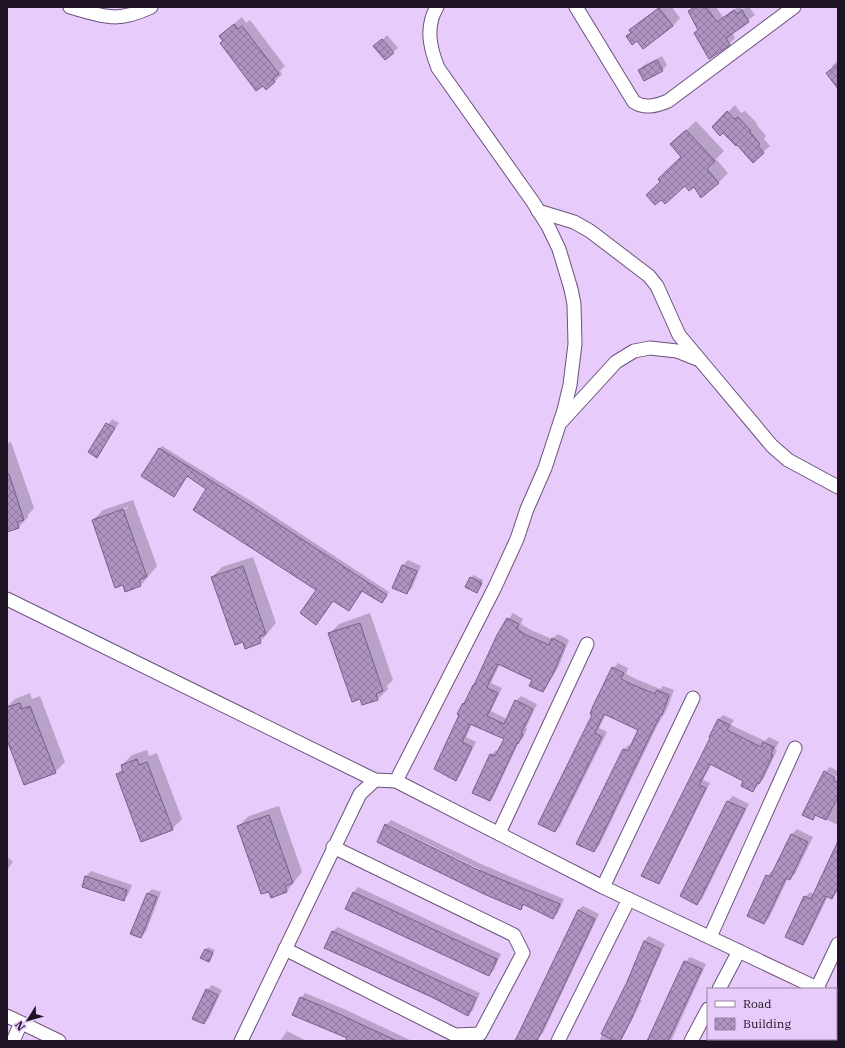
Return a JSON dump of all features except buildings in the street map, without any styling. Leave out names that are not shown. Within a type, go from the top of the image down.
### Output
[{"type":"street","points":[[70,7],[103,16],[122,18],[151,7]]},
{"type":"street","points":[[396,781],[495,587],[517,539],[560,424],[570,385],[575,344],[574,304],[559,249],[538,211],[438,68],[431,44],[430,27],[432,16],[437,7]]},
{"type":"street","points":[[576,7],[628,94],[634,102],[646,106],[655,106],[668,101],[794,7]]},
{"type":"street","points":[[538,211],[574,222],[590,231],[649,276],[657,286],[679,335],[776,450],[788,460],[838,487]]},
{"type":"street","points":[[560,424],[616,362],[634,351],[650,348],[677,351],[701,361]]},
{"type":"street","points":[[7,599],[375,780],[396,781],[604,887],[818,988],[838,944]]},
{"type":"street","points":[[500,833],[587,644]]},
{"type":"street","points":[[604,887],[693,698]]},
{"type":"street","points":[[710,937],[795,748]]},
{"type":"street","points":[[241,1041],[333,847],[360,794],[375,780]]},
{"type":"street","points":[[285,949],[455,1035],[480,1034],[523,953],[514,935],[333,847]]},
{"type":"street","points":[[558,1041],[629,899]]},
{"type":"street","points":[[720,988],[739,951]]},
{"type":"street","points":[[691,1041],[707,1011]]},
{"type":"street","points":[[7,1016],[59,1041]]},
{"type":"street","points":[[13,1041],[21,1023]]}]
